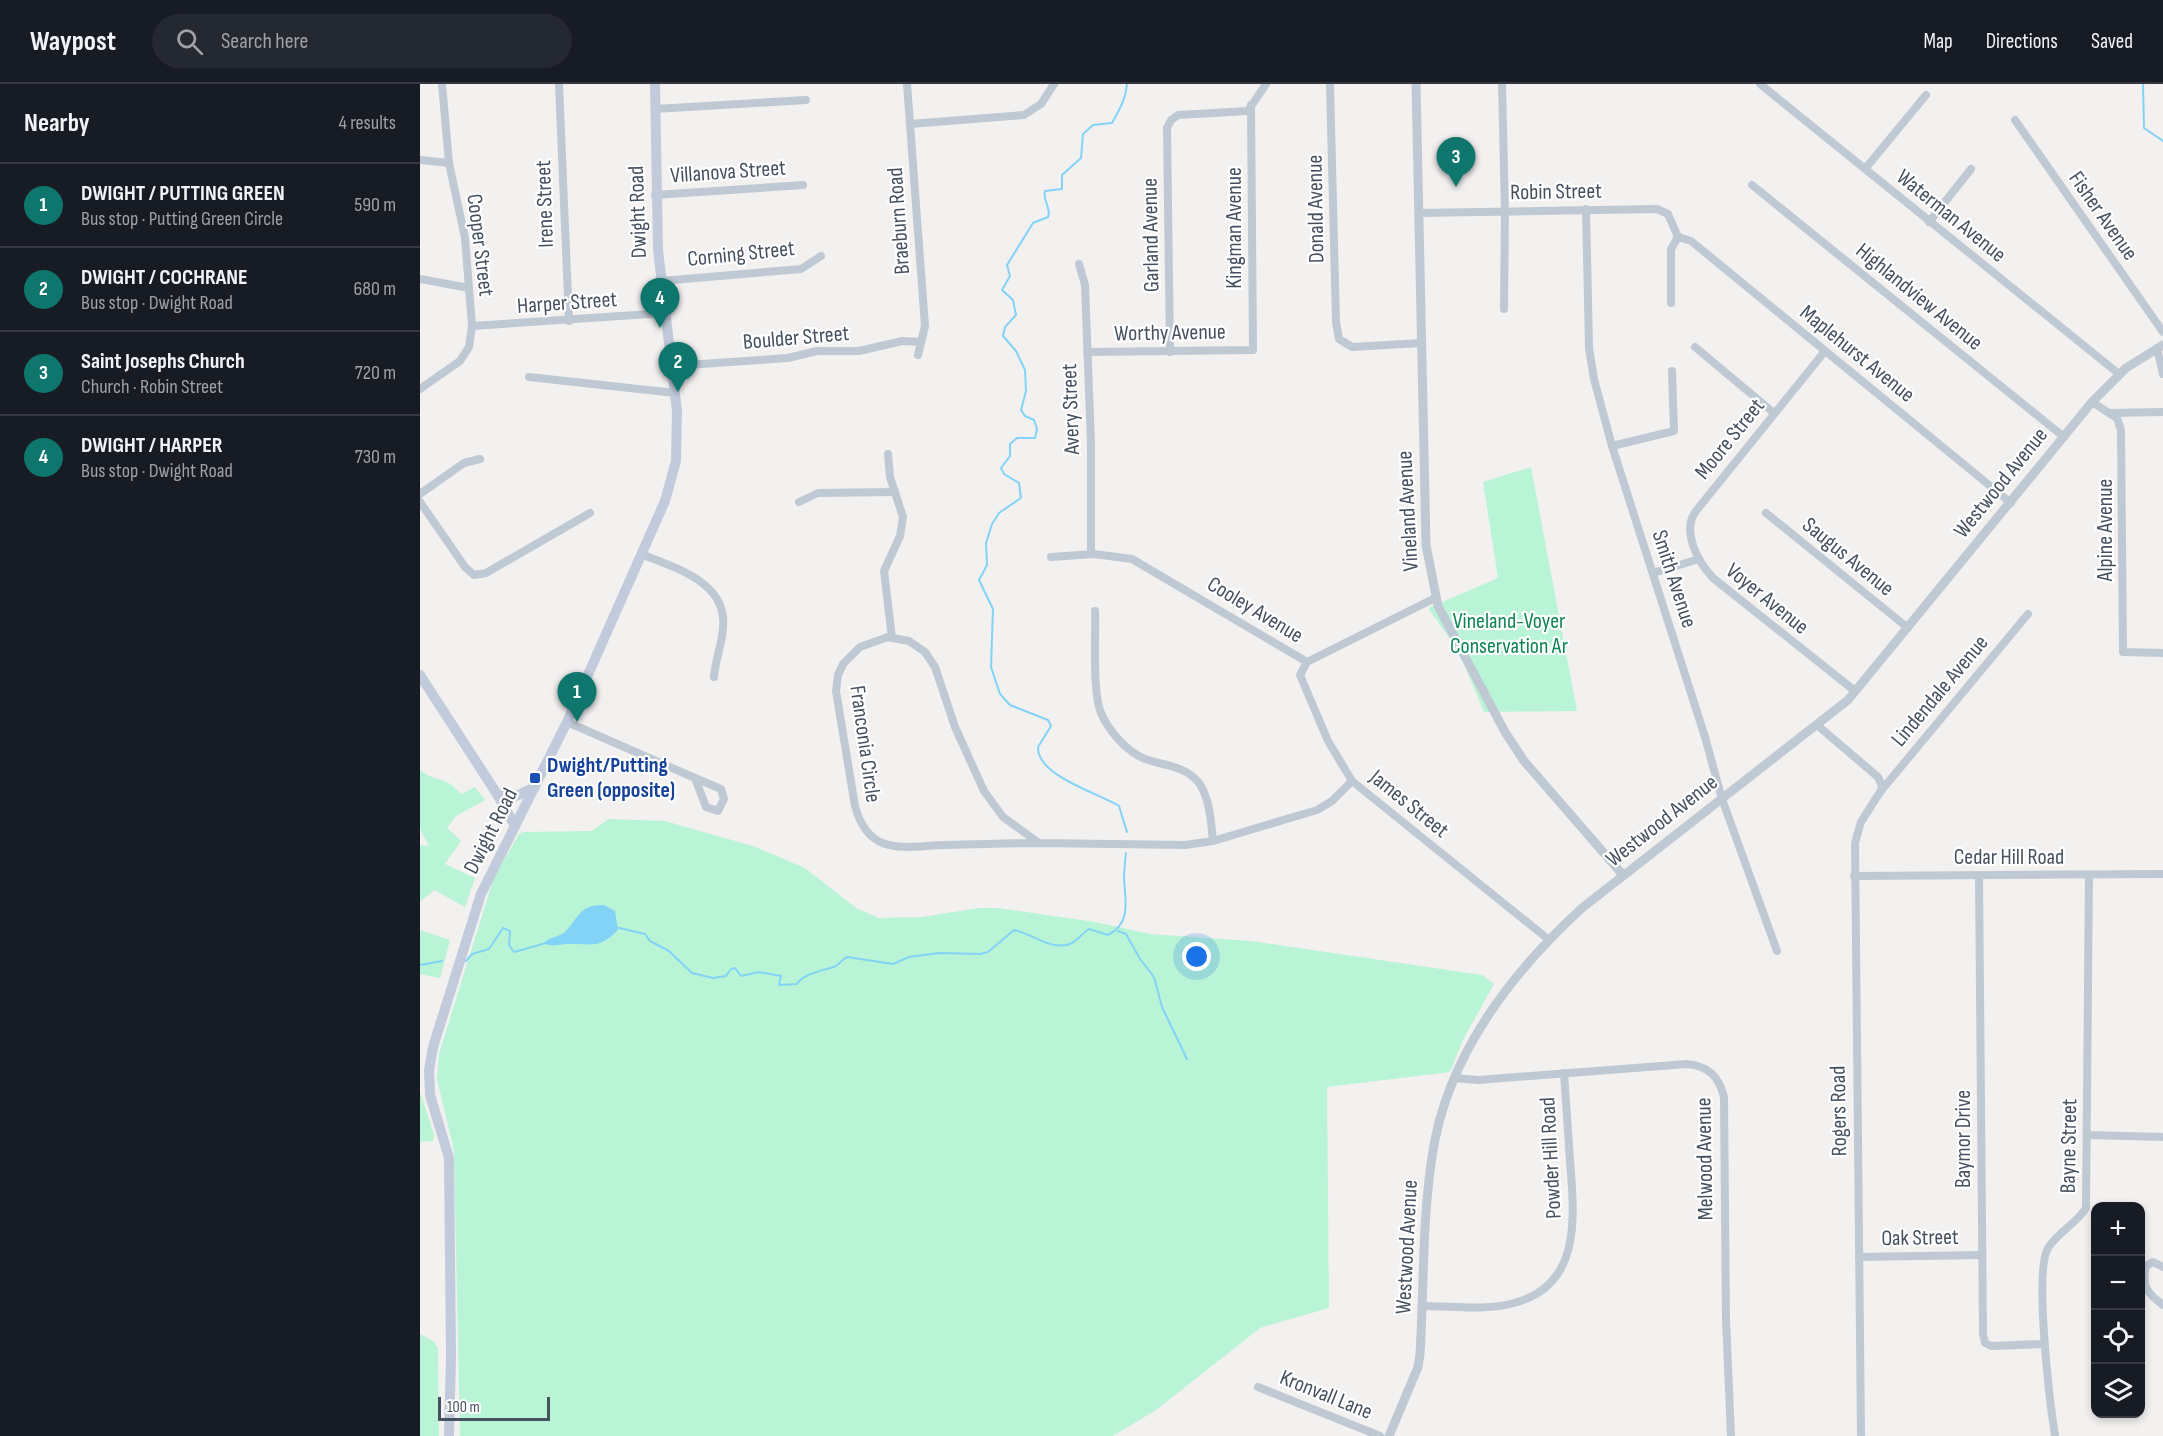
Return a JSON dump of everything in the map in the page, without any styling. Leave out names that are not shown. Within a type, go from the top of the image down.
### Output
[{"type":"main road","name":"Dwight Road","points":[[449,1436],[451,1356],[448,1158],[432,1106],[429,1070],[450,988],[473,914],[495,864],[567,722],[663,507],[674,473],[678,435],[661,281],[655,195],[655,84]]},
{"type":"main road","points":[[421,681],[497,794],[515,826]]},
{"type":"main road","points":[[497,794],[514,797],[535,787]]},
{"type":"street","name":"Cooper Street","points":[[420,389],[459,362],[469,346],[472,326],[465,238],[449,163],[442,84]]},
{"type":"street","name":"Irene Street","points":[[559,84],[569,321]]},
{"type":"street","name":"Braeburn Road","points":[[907,84],[925,326],[918,355]]},
{"type":"street","points":[[910,124],[1024,115],[1041,105],[1054,84]]},
{"type":"street","points":[[1251,105],[1266,84]]},
{"type":"street","name":"Donald Avenue","points":[[1330,84],[1337,333],[1343,344],[1352,347],[1421,342]]},
{"type":"street","name":"Vineland Avenue","points":[[1416,84],[1426,545],[1434,598],[1476,680],[1516,750],[1623,875]]},
{"type":"street","points":[[1502,84],[1505,211],[1504,309]]},
{"type":"street","name":"Waterman Avenue","points":[[1760,84],[2119,374]]},
{"type":"street","points":[[1865,169],[1926,95]]},
{"type":"street","points":[[655,109],[806,100]]},
{"type":"street","name":"Garland Avenue","points":[[1170,352],[1167,128],[1172,118],[1184,114],[1244,113],[1251,105]]},
{"type":"street","name":"Kingman Avenue","points":[[1251,105],[1253,350]]},
{"type":"street","name":"Fisher Avenue","points":[[2015,120],[2163,332]]},
{"type":"street","points":[[420,160],[449,163]]},
{"type":"street","points":[[1929,222],[1971,169]]},
{"type":"street","name":"Villanova Street","points":[[655,195],[803,185]]},
{"type":"street","name":"Highlandview Avenue","points":[[1752,185],[2064,437]]},
{"type":"street","name":"Robin Street","points":[[1419,213],[1586,209],[1660,210],[1669,217],[1678,237]]},
{"type":"street","name":"Smith Avenue","points":[[1586,209],[1589,348],[1612,446],[1705,737],[1722,799],[1777,951]]},
{"type":"street","points":[[1671,303],[1671,249],[1678,237]]},
{"type":"street","name":"Maplehurst Avenue","points":[[1678,237],[1691,241],[2011,502]]},
{"type":"street","name":"Corning Street","points":[[661,281],[801,269],[821,256]]},
{"type":"street","name":"Avery Street","points":[[1079,264],[1085,285],[1088,352],[1091,554]]},
{"type":"street","points":[[421,280],[468,288]]},
{"type":"street","name":"Harper Street","points":[[472,326],[665,313]]},
{"type":"street","name":"Boulder Street","points":[[672,366],[788,358],[817,351],[859,351],[902,341],[921,342]]},
{"type":"street","points":[[2160,346],[2163,374]]},
{"type":"street","name":"Westwood Avenue","points":[[1389,1436],[1418,1366],[1432,1155],[1454,1077],[1497,1000],[1548,939],[1623,875],[1817,725],[1855,691],[2092,402],[2119,374],[2160,346]]},
{"type":"street","points":[[1695,348],[1774,413]]},
{"type":"street","name":"Worthy Avenue","points":[[1088,352],[1253,350]]},
{"type":"street","name":"Moore Street","points":[[1699,559],[1691,533],[1693,515],[1825,351]]},
{"type":"street","points":[[1612,446],[1674,430],[1672,371]]},
{"type":"street","points":[[529,377],[675,393]]},
{"type":"street","points":[[2092,402],[2109,412],[2163,412]]},
{"type":"street","name":"Alpine Avenue","points":[[2109,412],[2119,422],[2122,435],[2123,652],[2163,653]]},
{"type":"street","points":[[888,454],[890,477],[902,513],[902,529],[884,576],[892,638],[917,645],[932,661],[955,727],[984,791],[1002,817],[1039,843]]},
{"type":"street","points":[[420,494],[464,463],[480,459]]},
{"type":"street","points":[[799,502],[818,493],[896,492]]},
{"type":"street","points":[[420,502],[465,567],[474,575],[486,573],[590,513]]},
{"type":"street","name":"Saugus Avenue","points":[[1766,513],[1908,628]]},
{"type":"street","points":[[641,554],[701,581],[717,597],[723,610],[724,626],[714,677]]},
{"type":"street","name":"Cooley Avenue","points":[[1051,557],[1091,554],[1125,557],[1145,565],[1307,662],[1434,598]]},
{"type":"street","name":"Voyer Avenue","points":[[1653,573],[1699,559],[1723,587],[1855,691]]},
{"type":"street","points":[[1095,611],[1099,708],[1106,724],[1140,756],[1178,767],[1196,780],[1207,800],[1214,841]]},
{"type":"street","name":"Lindendale Avenue","points":[[1880,792],[2028,614]]},
{"type":"street","name":"Franconia Circle","points":[[892,638],[875,640],[860,647],[843,664],[836,691],[852,793],[862,826],[878,840],[904,849],[941,845],[1039,843],[1185,845],[1214,841],[1317,810],[1332,801],[1352,781]]},
{"type":"street","name":"James Street","points":[[1307,662],[1300,675],[1304,690],[1328,741],[1352,781],[1548,939]]},
{"type":"street","points":[[567,722],[721,789],[724,800],[718,811],[706,807],[695,778]]},
{"type":"street","points":[[1817,725],[1878,777],[1882,786],[1880,792]]},
{"type":"street","name":"Rogers Road","points":[[1861,1436],[1854,876],[1855,847],[1860,826],[1880,792]]},
{"type":"street","name":"Cedar Hill Road","points":[[1854,876],[2163,874]]},
{"type":"street","name":"Baymor Drive","points":[[1979,875],[1982,1255],[1985,1343],[2003,1346],[2044,1344]]},
{"type":"street","name":"Bayne Street","points":[[2055,1436],[2044,1344],[2044,1264],[2048,1248],[2079,1220],[2086,1208],[2089,875]]},
{"type":"street","name":"Melwood Avenue","points":[[1454,1077],[1478,1080],[1687,1064],[1707,1068],[1719,1081],[1724,1097],[1726,1320],[1731,1436]]},
{"type":"street","name":"Powder Hill Road","points":[[1423,1306],[1493,1307],[1517,1302],[1540,1291],[1560,1270],[1568,1252],[1574,1220],[1564,1073]]},
{"type":"street","points":[[2087,1135],[2163,1137]]},
{"type":"street","name":"Oak Street","points":[[1859,1257],[1982,1255]]},
{"type":"street","points":[[2163,1267],[2153,1262],[2146,1266],[2143,1280],[2145,1287],[2163,1305]]},
{"type":"street","name":"Kronvall Lane","points":[[1258,1387],[1380,1436]]},
{"type":"green space","name":"Vineland-Voyer Conservation Ar","points":[[1531,467],[1577,711],[1484,712],[1458,650],[1428,608],[1498,578],[1483,482]]},
{"type":"green space","points":[[420,770],[445,781],[461,794],[475,787],[485,800],[456,816],[447,828],[461,841],[445,864],[475,878],[465,907],[434,890],[420,902],[420,845],[429,846],[420,829]]},
{"type":"green space","points":[[609,819],[665,821],[753,846],[805,868],[856,908],[879,918],[922,917],[979,908],[998,908],[1095,922],[1150,934],[1251,941],[1482,975],[1494,984],[1463,1040],[1450,1072],[1327,1087],[1329,1308],[1260,1328],[1156,1410],[1113,1436],[460,1436],[454,1151],[437,1079],[439,1054],[494,877],[519,834],[523,832],[591,831]]},
{"type":"green space","points":[[420,930],[450,940],[440,978],[420,974]]},
{"type":"green space","points":[[420,1091],[434,1135],[433,1141],[420,1142]]},
{"type":"green space","points":[[420,1334],[433,1341],[438,1348],[439,1436],[420,1436]]},
{"type":"water","points":[[604,905],[615,911],[618,930],[605,940],[595,944],[553,946],[544,943],[566,931],[585,909]]},
{"type":"waterway","points":[[1127,84],[1124,100],[1112,123],[1093,125],[1083,134],[1081,158],[1062,175],[1062,189],[1045,191],[1048,217],[1033,223],[1007,265],[1010,276],[1002,290],[1013,300],[1016,315],[1005,327],[1003,336],[1016,351],[1025,370],[1026,391],[1021,410],[1025,416],[1034,420],[1037,429],[1035,438],[1017,438],[1010,444],[1010,456],[1001,468],[1004,474],[1019,483],[1021,498],[999,513],[992,524],[986,543],[987,565],[979,580],[993,609],[991,667],[1000,694],[1010,705],[1048,720],[1051,726],[1038,747],[1040,757],[1047,767],[1070,782],[1119,806],[1127,832]]},
{"type":"waterway","points":[[2143,84],[2144,128],[2163,141]]},
{"type":"waterway","points":[[615,927],[645,934],[650,941],[669,951],[692,973],[713,978],[726,976],[731,969],[735,968],[741,976],[759,972],[781,976],[779,985],[797,984],[810,974],[836,966],[847,957],[893,964],[909,957],[939,953],[980,954],[988,952],[1014,930],[1048,943],[1063,946],[1073,943],[1089,929],[1108,935],[1121,924],[1126,903],[1124,878],[1126,853]]},
{"type":"waterway","points":[[466,961],[472,954],[489,949],[503,928],[510,931],[509,945],[514,952],[546,943]]},
{"type":"waterway","points":[[1118,931],[1126,934],[1140,959],[1154,977],[1162,1007],[1187,1059]]},
{"type":"waterway","points":[[420,965],[442,961]]},
{"type":"place","name":"Saint Josephs Church","points":[[1456,187]]},
{"type":"place","name":"DWIGHT / HARPER","points":[[660,328]]},
{"type":"place","name":"DWIGHT / COCHRANE","points":[[678,392]]},
{"type":"place","name":"DWIGHT / PUTTING GREEN","points":[[577,722]]},
{"type":"place","name":"Dwight/Putting Green (opposite)","points":[[535,778]]}]
